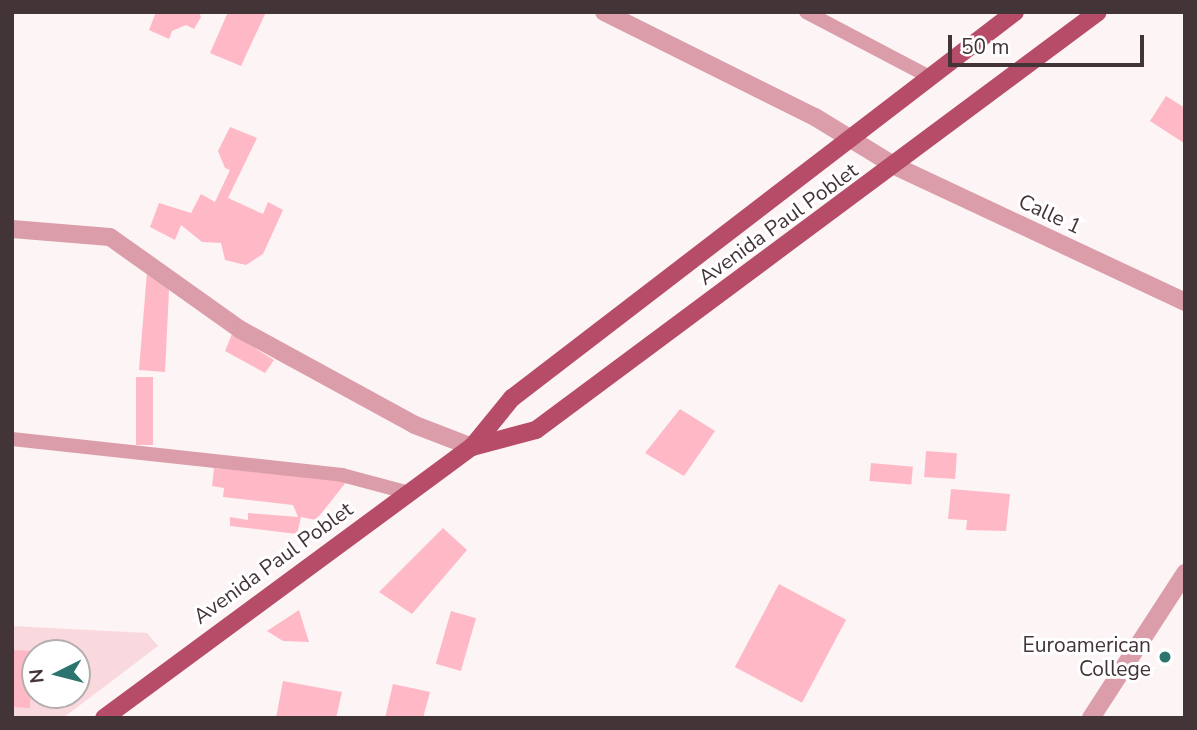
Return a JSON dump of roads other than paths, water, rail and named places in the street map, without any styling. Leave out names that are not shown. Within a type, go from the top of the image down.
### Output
[{"type":"main road","name":"Avenida Paul Poblet","points":[[104,718],[472,447],[512,398],[1015,12]]},
{"type":"main road","name":"Avenida Paul Poblet","points":[[472,447],[536,430],[895,166],[1098,12]]},
{"type":"street","name":"Calle 1","points":[[604,12],[851,137],[895,166],[1185,302]]},
{"type":"street","points":[[12,229],[110,237],[251,337],[415,425],[472,447]]},
{"type":"street","points":[[1091,718],[1185,573]]},
{"type":"lane","points":[[806,12],[930,77]]},
{"type":"lane","points":[[12,439],[342,475],[409,493]]},
{"type":"place","name":"Euroamerican College","points":[[1165,657]]}]
